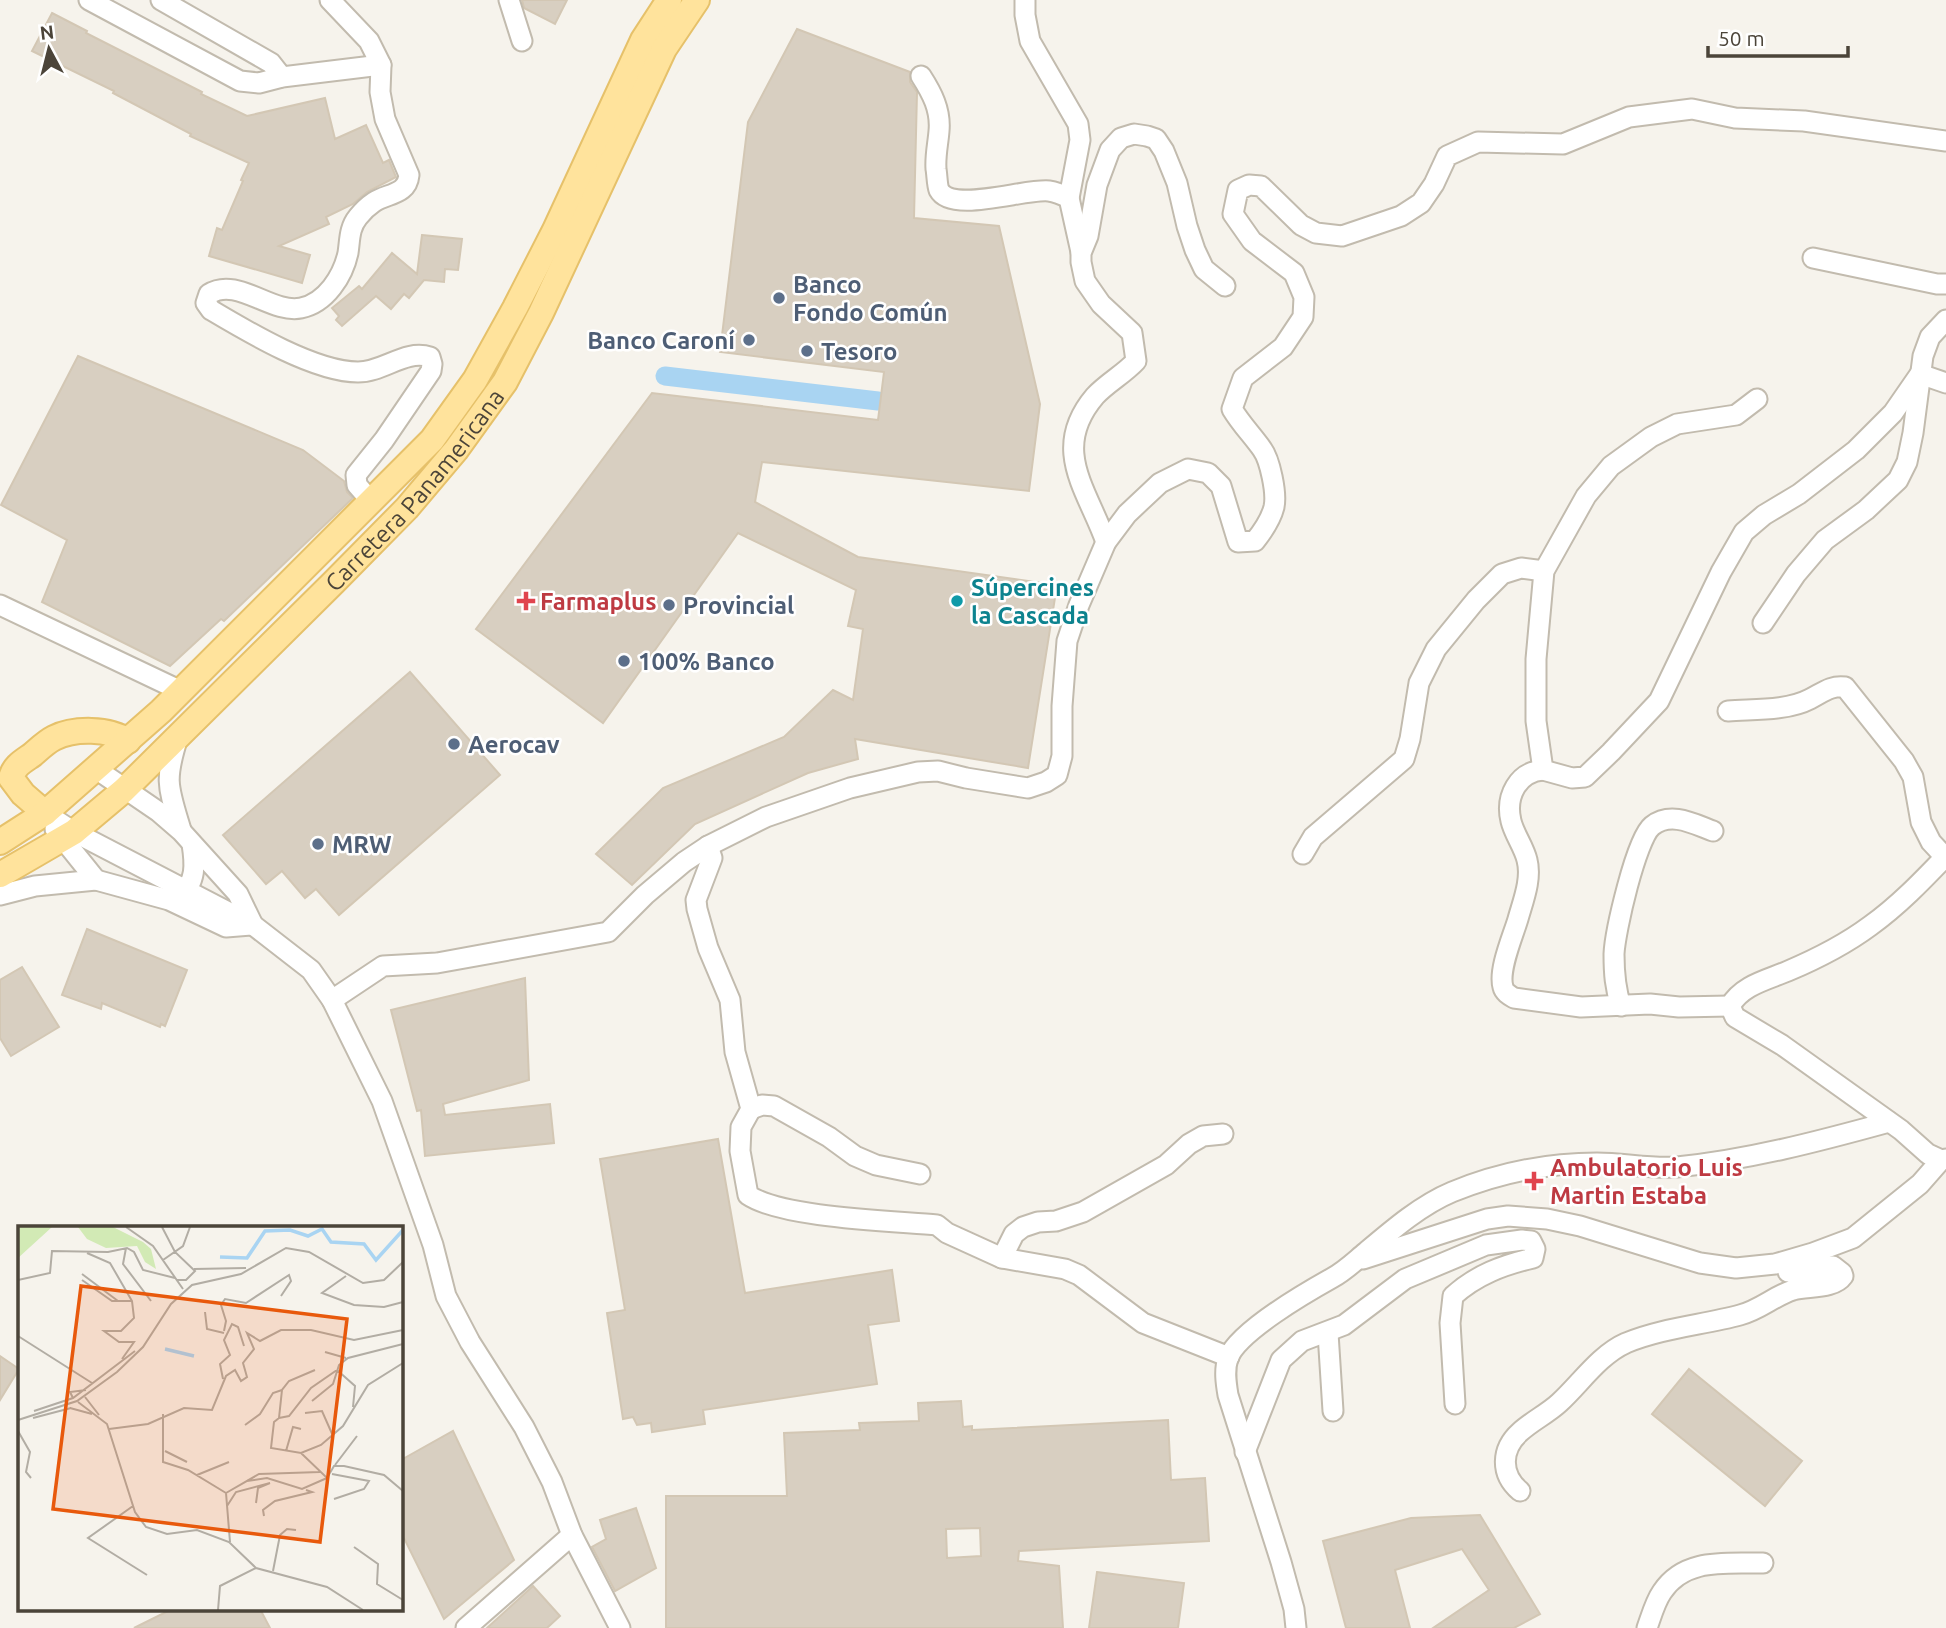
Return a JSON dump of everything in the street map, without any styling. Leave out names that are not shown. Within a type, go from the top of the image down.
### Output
[{"type":"main road","name":"Carretera Panamericana","points":[[0,842],[45,813],[128,741],[432,440],[475,380],[555,230],[643,40],[669,0]]},
{"type":"main road","name":"Carretera Panamericana","points":[[0,875],[68,836],[124,790],[407,508],[456,450],[505,382],[541,313],[664,49],[697,0]]},
{"type":"main road","points":[[45,813],[16,786],[11,778],[14,769],[52,739],[66,733],[100,732],[121,736],[128,741]]},
{"type":"street","points":[[89,0],[240,80],[259,83],[282,77],[381,65]]},
{"type":"street","points":[[162,0],[271,63],[282,77]]},
{"type":"street","points":[[330,0],[369,41],[381,65],[380,92],[385,119],[410,175],[408,183],[404,189],[374,202],[357,219],[349,238],[348,253],[341,272],[332,288],[316,302],[292,309],[228,289],[216,289],[209,294],[206,303],[211,310],[258,338],[323,365],[358,372],[377,369],[409,356],[419,354],[430,357],[431,370],[384,440],[356,475],[357,485],[371,501]]},
{"type":"street","points":[[509,0],[522,41]]},
{"type":"street","points":[[1025,0],[1024,15],[1030,41],[1078,124],[1080,140],[1069,198],[1085,281],[1101,304],[1132,333],[1136,361],[1125,374],[1097,394],[1086,408],[1072,437],[1076,471],[1107,542]]},
{"type":"street","points":[[920,76],[937,104],[940,127],[936,166],[939,190],[947,197],[962,201],[984,200],[1032,191],[1050,191],[1069,198]]},
{"type":"street","points":[[332,1000],[383,966],[437,963],[608,932],[645,895],[684,862],[708,846],[766,817],[850,788],[918,772],[938,771],[1028,788],[1057,775],[1062,756],[1062,706],[1067,642],[1079,605],[1107,542],[1127,514],[1160,483],[1188,469],[1208,473],[1221,486],[1238,542],[1255,541],[1264,530],[1274,506],[1272,477],[1264,451],[1242,426],[1233,409],[1242,378],[1283,347],[1303,317],[1304,297],[1294,273],[1252,242],[1233,214],[1238,190],[1249,185],[1261,186],[1301,225],[1315,233],[1342,236],[1401,216],[1421,203],[1434,184],[1447,156],[1478,142],[1563,144],[1629,117],[1692,109],[1735,118],[1804,121],[1946,141]]},
{"type":"street","points":[[1081,253],[1088,236],[1097,185],[1110,150],[1121,138],[1134,134],[1147,136],[1156,139],[1164,151],[1177,183],[1187,226],[1205,269],[1225,286]]},
{"type":"street","points":[[1813,258],[1946,284]]},
{"type":"street","points":[[1763,622],[1796,574],[1825,540],[1866,510],[1898,480],[1907,462],[1913,433],[1923,356],[1930,337],[1946,320]]},
{"type":"street","points":[[1920,374],[1946,383]]},
{"type":"street","points":[[1730,1006],[1581,1007],[1514,998],[1502,986],[1503,967],[1527,888],[1528,862],[1511,822],[1508,804],[1516,785],[1530,771],[1544,770],[1572,778],[1585,777],[1612,752],[1659,701],[1721,572],[1744,532],[1856,450],[1894,413],[1920,374]]},
{"type":"street","points":[[1544,770],[1536,721],[1536,659],[1544,571],[1586,496],[1611,466],[1651,437],[1676,424],[1736,415],[1757,399]]},
{"type":"street","points":[[1303,853],[1313,837],[1404,759],[1419,683],[1436,649],[1468,610],[1502,574],[1521,568],[1544,571]]},
{"type":"street","points":[[0,605],[181,691]]},
{"type":"street","points":[[1728,711],[1779,707],[1808,701],[1837,686],[1845,687],[1904,761],[1913,777],[1921,822],[1931,842],[1945,857],[1916,887],[1869,927],[1789,971],[1761,980],[1736,995],[1730,1006]]},
{"type":"street","points":[[169,900],[187,890],[195,862],[169,790],[168,767],[178,737]]},
{"type":"street","points":[[96,769],[159,812],[186,837],[238,894],[253,925]]},
{"type":"street","points":[[45,813],[68,836],[96,880]]},
{"type":"street","points":[[1621,1006],[1614,985],[1614,950],[1625,897],[1639,850],[1651,827],[1665,820],[1680,818],[1713,831]]},
{"type":"street","points":[[68,836],[187,890],[253,925],[310,970],[332,1000],[382,1101],[433,1245],[446,1296],[470,1342],[524,1427],[552,1482],[572,1535],[620,1628]]},
{"type":"street","points":[[708,846],[712,858],[696,900],[697,909],[708,948],[730,1000],[735,1052],[751,1109]]},
{"type":"street","points":[[0,896],[35,886],[96,880],[169,900],[226,927],[253,925]]},
{"type":"street","points":[[1354,1263],[1487,1219],[1508,1216],[1548,1219],[1580,1226],[1700,1263],[1736,1268],[1775,1264],[1853,1238],[1920,1184],[1943,1159],[1928,1154],[1902,1130],[1782,1045],[1735,1017],[1730,1006]]},
{"type":"street","points":[[920,1174],[876,1165],[855,1156],[774,1106],[762,1105],[751,1109],[741,1127],[740,1151],[748,1195],[755,1200],[826,1214],[937,1225],[947,1233],[1002,1258],[1065,1269],[1079,1275],[1143,1323],[1229,1357]]},
{"type":"street","points":[[1296,1628],[1294,1609],[1281,1562],[1227,1395],[1225,1376],[1229,1357],[1247,1336],[1290,1301],[1342,1272],[1404,1221],[1451,1192],[1517,1171],[1598,1163],[1675,1167],[1793,1147],[1889,1122]]},
{"type":"street","points":[[1002,1258],[1014,1234],[1023,1227],[1038,1222],[1056,1221],[1083,1212],[1166,1165],[1189,1144],[1203,1136],[1223,1134]]},
{"type":"street","points":[[1245,1452],[1281,1360],[1302,1341],[1344,1325],[1405,1279],[1486,1245],[1531,1241],[1535,1249],[1533,1258],[1501,1266],[1464,1286],[1452,1296],[1450,1323],[1455,1404]]},
{"type":"street","points":[[1520,1491],[1511,1483],[1507,1471],[1506,1448],[1512,1439],[1557,1405],[1591,1370],[1624,1344],[1675,1328],[1744,1314],[1782,1294],[1836,1283],[1843,1276],[1833,1266],[1773,1276],[1745,1274],[1736,1268]]},
{"type":"street","points":[[1328,1333],[1333,1411]]},
{"type":"street","points":[[466,1628],[572,1535]]},
{"type":"street","points":[[1647,1628],[1662,1591],[1679,1575],[1698,1565],[1763,1563]]},
{"type":"building","points":[[522,0],[567,0],[555,24],[524,8]]},
{"type":"building","points":[[52,13],[247,116],[325,98],[335,139],[366,125],[383,163],[389,160],[396,177],[367,192],[353,204],[326,217],[329,224],[279,246],[310,255],[302,283],[209,256],[217,228],[222,230],[249,163],[190,136],[191,134],[113,93],[114,91],[32,51]]},
{"type":"building","points":[[797,29],[910,72],[910,82],[917,92],[914,218],[999,226],[1040,404],[1029,491],[762,462],[755,502],[858,557],[1057,585],[1028,768],[855,739],[858,759],[808,773],[695,824],[632,885],[596,854],[663,788],[784,737],[833,690],[853,700],[863,629],[848,626],[856,590],[738,533],[603,723],[476,629],[652,393],[878,420],[884,372],[720,352],[748,122]]},
{"type":"building","points":[[422,235],[462,239],[458,270],[445,269],[444,282],[424,280],[409,298],[404,294],[391,309],[376,296],[342,326],[336,320],[339,316],[332,308],[359,286],[362,289],[392,253],[417,274]]},
{"type":"building","points":[[78,356],[303,450],[344,481],[347,492],[353,498],[224,621],[221,619],[170,666],[42,602],[67,540],[1,505]]},
{"type":"building","points":[[410,672],[500,775],[339,915],[316,889],[305,898],[282,871],[266,884],[223,835]]},
{"type":"building","points":[[87,929],[187,970],[165,1026],[161,1024],[160,1027],[102,1003],[101,1009],[62,995]]},
{"type":"building","points":[[22,967],[59,1027],[11,1056],[0,1038],[0,980]]},
{"type":"building","points":[[525,978],[529,1080],[443,1104],[445,1115],[550,1104],[554,1143],[425,1156],[421,1110],[417,1111],[391,1010]]},
{"type":"building","points":[[718,1139],[745,1293],[892,1270],[899,1321],[868,1325],[877,1384],[703,1410],[705,1424],[652,1432],[651,1423],[637,1425],[633,1417],[623,1419],[607,1313],[625,1310],[600,1159]]},
{"type":"building","points":[[0,1356],[18,1371],[0,1400]]},
{"type":"building","points":[[1689,1369],[1802,1461],[1765,1506],[1652,1414]]},
{"type":"building","points":[[961,1401],[963,1427],[972,1426],[972,1430],[1168,1420],[1171,1480],[1205,1478],[1209,1541],[1019,1551],[1018,1561],[1059,1566],[1063,1628],[666,1628],[666,1496],[787,1496],[784,1433],[860,1430],[859,1423],[919,1421],[918,1403]],"holes":[[[980,1528],[981,1556],[947,1558],[946,1529]]]},
{"type":"building","points":[[453,1431],[514,1560],[444,1619],[402,1534],[402,1459]]},
{"type":"building","points":[[636,1508],[656,1568],[615,1591],[592,1547],[606,1539],[600,1520]]},
{"type":"building","points":[[1480,1515],[1540,1614],[1514,1628],[1433,1628],[1489,1590],[1462,1549],[1395,1570],[1410,1628],[1346,1628],[1323,1541],[1411,1518]]},
{"type":"building","points":[[1097,1572],[1184,1583],[1178,1628],[1089,1628]]},
{"type":"building","points":[[533,1586],[560,1616],[547,1628],[487,1628]]},
{"type":"building","points":[[170,1610],[261,1610],[270,1628],[134,1628]]},
{"type":"waterway","points":[[665,376],[878,401]]},
{"type":"place","name":"Banco Fondo Común","points":[[779,298]]},
{"type":"place","name":"Banco Caroní","points":[[749,340]]},
{"type":"place","name":"Tesoro","points":[[807,351]]},
{"type":"place","name":"Farmaplus","points":[[526,601]]},
{"type":"place","name":"Súpercines la Cascada","points":[[957,601]]},
{"type":"place","name":"Provincial","points":[[669,605]]},
{"type":"place","name":"100% Banco","points":[[624,661]]},
{"type":"place","name":"Aerocav","points":[[454,744]]},
{"type":"place","name":"MRW","points":[[318,844]]},
{"type":"place","name":"Ambulatorio Luis Martin Estaba","points":[[1534,1181]]}]
